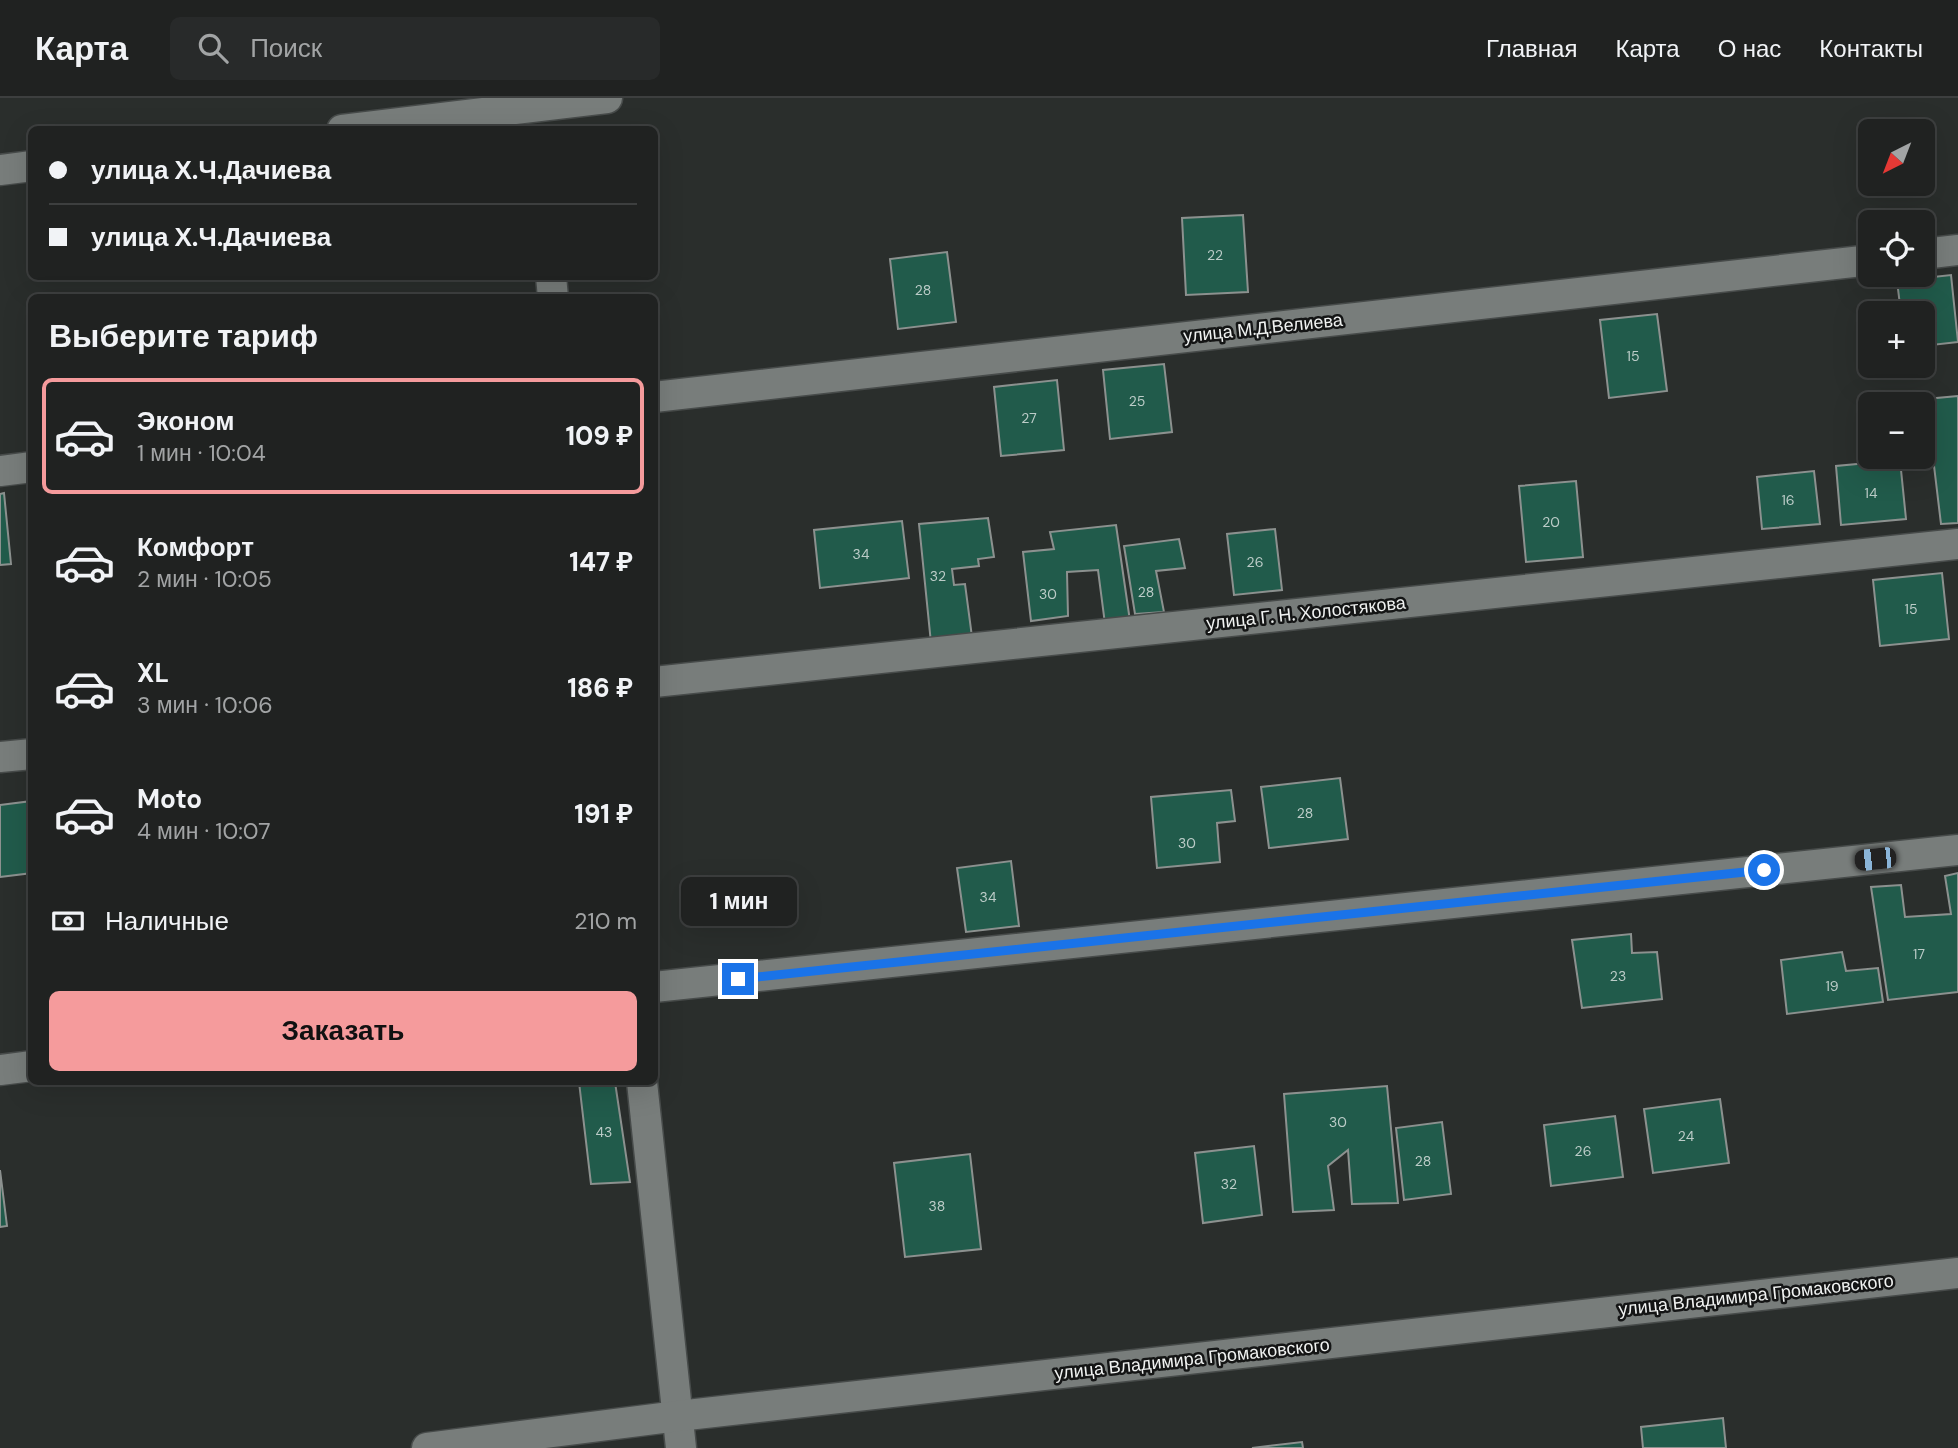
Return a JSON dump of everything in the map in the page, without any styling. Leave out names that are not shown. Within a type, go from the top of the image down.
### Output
[{"type":"street","points":[[382,126],[532,111],[607,98]]},
{"type":"street","points":[[0,170],[28,166]]},
{"type":"street","points":[[1935,253],[1958,250]]},
{"type":"street","name":"улица М.Д.Велиева","points":[[658,397],[1858,261]]},
{"type":"street","points":[[0,471],[28,468]]},
{"type":"street","name":"улица Г. Н. Холостякова","points":[[658,682],[1958,544]]},
{"type":"street","points":[[0,757],[28,754]]},
{"type":"street","points":[[658,987],[1958,850]]},
{"type":"street","points":[[0,1070],[28,1066]]},
{"type":"street","points":[[642,1085],[681,1448]]},
{"type":"street","name":"улица Владимира Громаковского","points":[[427,1448],[678,1416],[1958,1273]]},
{"type":"building","points":[[1243,215],[1248,292],[1186,295],[1182,218]]},
{"type":"building","points":[[947,252],[956,322],[898,329],[890,259]]},
{"type":"building","points":[[1951,275],[1958,342],[1935,345],[1935,301],[1900,301],[1898,287],[1935,287],[1935,277]]},
{"type":"building","points":[[1657,314],[1667,391],[1609,398],[1600,320]]},
{"type":"building","points":[[1164,364],[1172,432],[1110,439],[1103,370]]},
{"type":"building","points":[[1057,380],[1064,450],[1001,456],[994,387]]},
{"type":"building","points":[[1958,396],[1958,523],[1941,524],[1934,469],[1935,398]]},
{"type":"building","points":[[1858,464],[1858,469],[1901,469],[1906,519],[1841,525],[1836,466]]},
{"type":"building","points":[[1814,471],[1820,524],[1762,529],[1757,477]]},
{"type":"building","points":[[1576,481],[1583,557],[1526,562],[1519,486]]},
{"type":"building","points":[[4,493],[11,564],[0,565],[0,494]]},
{"type":"building","points":[[988,518],[994,557],[978,559],[979,566],[952,569],[954,585],[965,584],[972,637],[931,643],[919,524]]},
{"type":"building","points":[[902,521],[909,578],[820,588],[814,530]]},
{"type":"building","points":[[1116,525],[1130,621],[1105,624],[1098,570],[1067,572],[1068,616],[1031,621],[1023,552],[1054,549],[1050,532]]},
{"type":"building","points":[[1275,529],[1282,590],[1234,595],[1227,534]]},
{"type":"building","points":[[1179,539],[1185,568],[1156,571],[1164,612],[1135,614],[1124,546]]},
{"type":"building","points":[[1942,573],[1949,639],[1880,646],[1873,580]]},
{"type":"building","points":[[1340,778],[1348,839],[1269,848],[1261,787]]},
{"type":"building","points":[[1231,790],[1235,821],[1217,823],[1220,862],[1157,868],[1151,797]]},
{"type":"building","points":[[28,802],[28,874],[0,877],[0,805]]},
{"type":"building","points":[[1011,861],[1019,926],[966,932],[957,868]]},
{"type":"building","points":[[1958,873],[1958,992],[1888,1000],[1871,887],[1901,885],[1905,917],[1951,914],[1945,876]]},
{"type":"building","points":[[1631,934],[1632,953],[1657,952],[1662,999],[1582,1008],[1572,940]]},
{"type":"building","points":[[1842,952],[1846,971],[1878,968],[1883,1002],[1787,1014],[1781,960]]},
{"type":"building","points":[[579,1085],[615,1085],[630,1182],[591,1184]]},
{"type":"building","points":[[1387,1086],[1398,1203],[1352,1204],[1348,1150],[1328,1166],[1334,1210],[1293,1212],[1284,1094]]},
{"type":"building","points":[[1720,1099],[1729,1163],[1653,1173],[1644,1109]]},
{"type":"building","points":[[1615,1116],[1623,1177],[1551,1186],[1544,1125]]},
{"type":"building","points":[[1442,1122],[1451,1194],[1404,1200],[1396,1128]]},
{"type":"building","points":[[1254,1146],[1262,1215],[1203,1223],[1195,1153]]},
{"type":"building","points":[[970,1154],[981,1249],[905,1257],[894,1163]]},
{"type":"building","points":[[0,1170],[7,1226],[0,1227]]},
{"type":"building","points":[[1723,1418],[1726,1448],[1643,1448],[1641,1427]]},
{"type":"building","points":[[1302,1442],[1303,1448],[1252,1448]]},
{"type":"route","points":[[738,979],[1764,870]]}]
